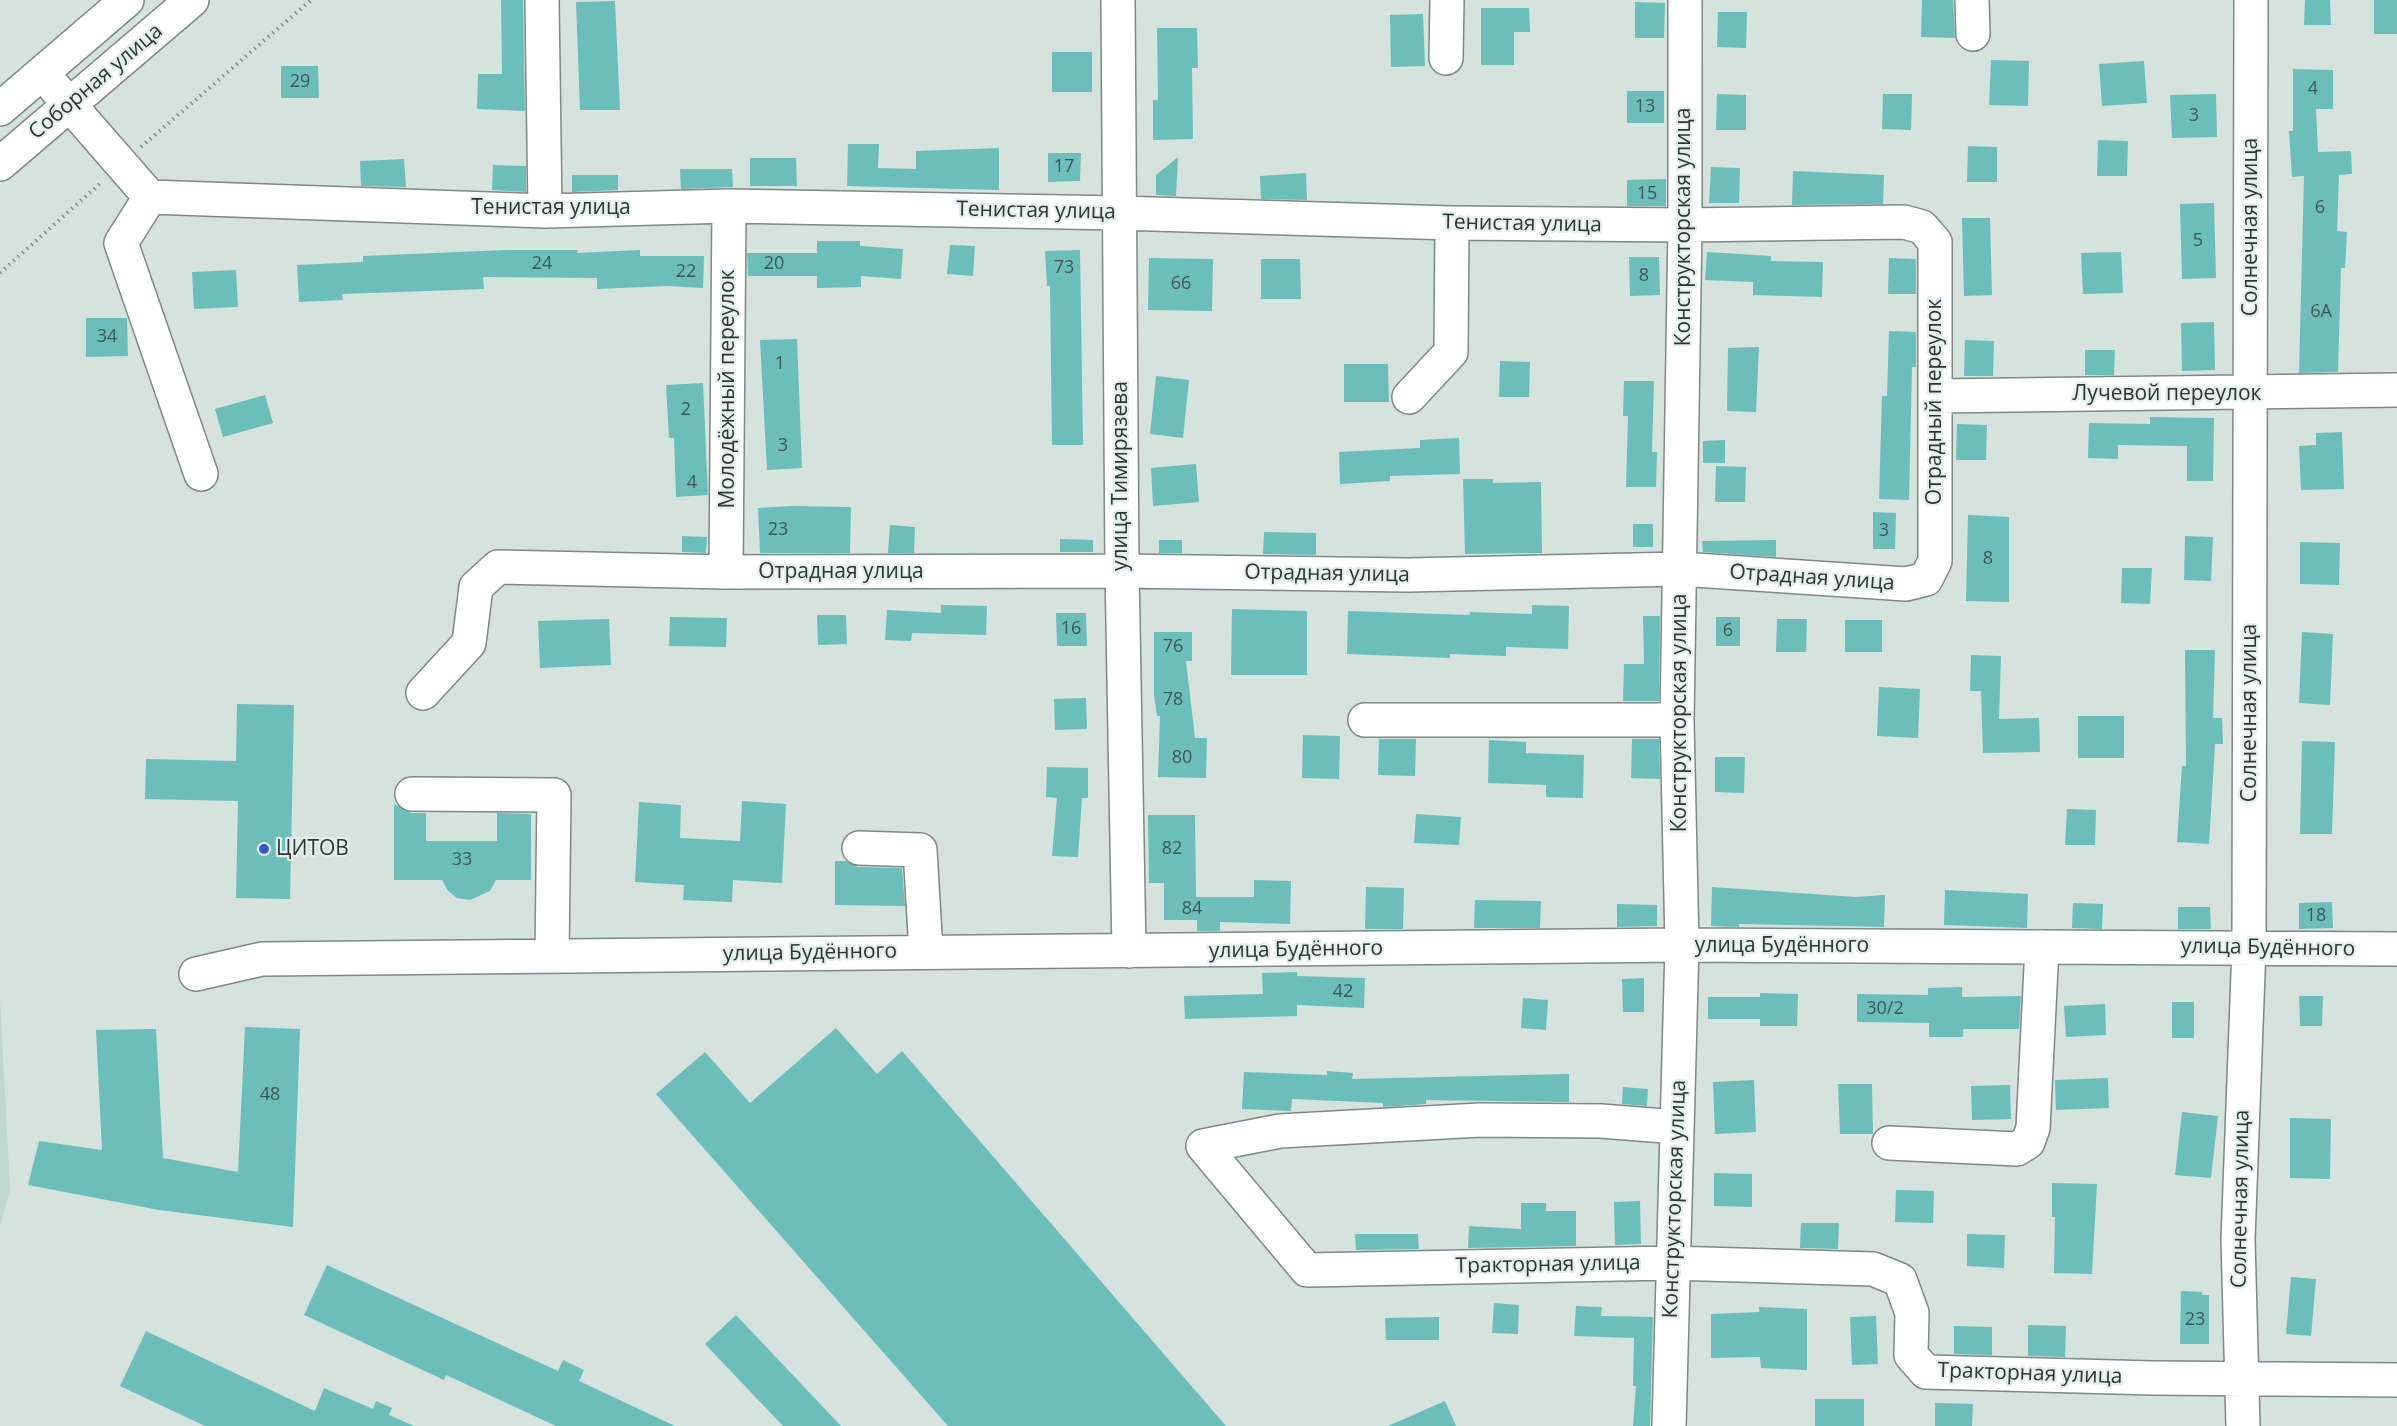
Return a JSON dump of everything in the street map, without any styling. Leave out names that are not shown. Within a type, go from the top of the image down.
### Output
[{"type":"street","name":"Соборная улица","points":[[0,109],[127,0]]},
{"type":"street","name":"Соборная улица","points":[[0,164],[192,0]]},
{"type":"street","points":[[542,0],[545,211]]},
{"type":"street","name":"улица Тимирязева","points":[[1118,0],[1122,571],[1129,951]]},
{"type":"street","points":[[1446,58],[1447,0]]},
{"type":"street","name":"Конструкторская улица","points":[[1669,1426],[1671,1263],[1682,945],[1677,720],[1685,225],[1685,0]]},
{"type":"street","points":[[1972,0],[1973,34]]},
{"type":"street","name":"Солнечная улица","points":[[2243,1426],[2238,1239],[2248,947],[2252,394],[2251,0]]},
{"type":"street","points":[[42,72],[150,197],[121,243],[201,474]]},
{"type":"street","name":"Тенистая улица","points":[[150,197],[545,211],[729,206],[1119,213],[1452,223],[1685,225],[1904,222],[1922,227]]},
{"type":"street","name":"Молодёжный переулок","points":[[726,572],[729,206]]},
{"type":"street","points":[[1409,397],[1451,352],[1452,223]]},
{"type":"street","name":"Отрадный переулок","points":[[1922,227],[1935,242],[1935,561],[1926,579]]},
{"type":"street","name":"Лучевой переулок","points":[[1936,396],[2252,394],[2397,390]]},
{"type":"street","name":"Отрадная улица","points":[[423,693],[469,643],[476,587],[498,567],[726,572],[1122,571],[1408,575],[1680,569],[1906,584],[1926,579]]},
{"type":"street","points":[[1365,720],[1677,720]]},
{"type":"street","points":[[412,794],[554,795],[552,956]]},
{"type":"street","points":[[859,848],[920,850],[926,952]]},
{"type":"street","name":"улица Будённого","points":[[196,974],[262,959],[1682,945],[2397,949]]},
{"type":"street","points":[[1889,1143],[2017,1149],[2028,1142],[2032,1128],[2042,947]]},
{"type":"street","name":"Тракторная улица","points":[[1677,1127],[1601,1120],[1480,1120],[1280,1131],[1203,1146],[1307,1270],[1671,1263],[1873,1269],[1900,1280],[1912,1313],[1911,1355],[1926,1371],[2152,1378],[2397,1380]]},
{"type":"path","points":[[0,273],[311,0]]},
{"type":"shaded area","points":[[0,997],[10,1189],[0,1227]]},
{"type":"building","points":[[501,0],[523,0],[525,111],[477,109],[478,74],[502,74]]},
{"type":"building","points":[[1922,0],[1953,0],[1955,38],[1921,37]]},
{"type":"building","points":[[2305,0],[2330,0],[2331,25],[2304,25]]},
{"type":"building","points":[[2374,0],[2397,0],[2397,34],[2374,34]]},
{"type":"building","points":[[615,1],[620,110],[580,110],[576,2]]},
{"type":"building","points":[[1635,2],[1665,3],[1664,38],[1635,38]]},
{"type":"building","points":[[1481,8],[1529,8],[1530,32],[1514,32],[1514,65],[1481,65]]},
{"type":"building","points":[[1718,12],[1747,12],[1746,48],[1717,47]]},
{"type":"building","points":[[1423,14],[1425,66],[1391,67],[1390,15]]},
{"type":"building","points":[[1157,28],[1197,28],[1198,68],[1192,68],[1193,139],[1153,140],[1153,100],[1158,100]]},
{"type":"building","points":[[1052,52],[1092,52],[1092,92],[1052,92]]},
{"type":"building","points":[[1991,60],[2029,61],[2028,106],[1989,105]]},
{"type":"building","points":[[2144,61],[2147,103],[2102,106],[2099,64]]},
{"type":"building","points":[[281,66],[318,66],[319,98],[281,98]]},
{"type":"building","points":[[2293,69],[2333,70],[2333,109],[2316,109],[2318,152],[2351,151],[2352,174],[2339,175],[2337,231],[2347,232],[2345,268],[2341,268],[2338,372],[2299,373],[2304,176],[2292,177],[2289,131],[2293,131]]},
{"type":"building","points":[[1627,91],[1664,91],[1664,123],[1627,123]]},
{"type":"building","points":[[1717,94],[1746,95],[1746,130],[1716,130]]},
{"type":"building","points":[[1883,94],[1912,94],[1911,130],[1882,129]]},
{"type":"building","points":[[2216,94],[2217,137],[2172,138],[2170,95]]},
{"type":"building","points":[[2098,140],[2128,141],[2127,176],[2097,176]]},
{"type":"building","points":[[848,144],[879,144],[878,168],[916,169],[916,151],[999,148],[999,190],[847,186]]},
{"type":"building","points":[[1968,146],[1997,147],[1997,182],[1967,182]]},
{"type":"building","points":[[1048,153],[1081,153],[1080,181],[1048,182]]},
{"type":"building","points":[[1178,157],[1176,196],[1156,195],[1156,175]]},
{"type":"building","points":[[750,158],[796,158],[797,186],[750,186]]},
{"type":"building","points":[[404,159],[406,187],[361,186],[360,161]]},
{"type":"building","points":[[493,165],[526,166],[526,192],[492,190]]},
{"type":"building","points":[[1711,167],[1740,168],[1739,203],[1709,203]]},
{"type":"building","points":[[680,169],[732,169],[733,187],[681,189]]},
{"type":"building","points":[[1793,171],[1884,175],[1883,204],[1792,205]]},
{"type":"building","points":[[1306,173],[1307,200],[1261,199],[1260,176]]},
{"type":"building","points":[[572,175],[618,175],[618,190],[572,192]]},
{"type":"building","points":[[1666,179],[1666,206],[1627,206],[1627,180]]},
{"type":"building","points":[[2214,203],[2216,278],[2182,279],[2180,204]]},
{"type":"building","points":[[1962,218],[1990,218],[1992,295],[1964,296]]},
{"type":"building","points":[[817,241],[860,241],[860,246],[903,249],[901,279],[861,276],[861,287],[817,288],[817,276],[748,276],[747,253],[817,253]]},
{"type":"building","points":[[950,245],[975,246],[973,276],[947,274]]},
{"type":"building","points":[[506,250],[578,250],[577,253],[640,250],[640,256],[704,256],[703,288],[668,286],[597,289],[597,278],[483,277],[484,289],[342,294],[343,300],[299,302],[297,265],[363,262],[363,256]]},
{"type":"building","points":[[1080,250],[1083,445],[1052,445],[1050,286],[1047,286],[1045,251]]},
{"type":"building","points":[[1707,252],[1771,256],[1771,261],[1823,262],[1822,297],[1753,295],[1753,282],[1705,280]]},
{"type":"building","points":[[2121,252],[2123,293],[2083,294],[2081,253]]},
{"type":"building","points":[[1629,257],[1659,257],[1660,295],[1630,296]]},
{"type":"building","points":[[1149,258],[1213,259],[1212,311],[1148,310]]},
{"type":"building","points":[[1889,258],[1916,259],[1916,294],[1888,294]]},
{"type":"building","points":[[1261,259],[1300,259],[1301,299],[1261,299]]},
{"type":"building","points":[[236,270],[238,307],[194,309],[192,272]]},
{"type":"building","points":[[86,318],[127,318],[128,356],[86,357]]},
{"type":"building","points":[[2214,322],[2215,370],[2182,371],[2181,323]]},
{"type":"building","points":[[1889,331],[1916,332],[1916,367],[1912,367],[1909,500],[1879,499],[1882,396],[1887,396]]},
{"type":"building","points":[[797,339],[802,468],[767,470],[760,340]]},
{"type":"building","points":[[1965,340],[1994,341],[1993,376],[1964,376]]},
{"type":"building","points":[[1759,347],[1756,412],[1727,411],[1728,348]]},
{"type":"building","points":[[2085,350],[2115,350],[2114,375],[2085,375]]},
{"type":"building","points":[[1500,361],[1530,362],[1529,397],[1499,397]]},
{"type":"building","points":[[1344,364],[1388,364],[1389,402],[1344,402]]},
{"type":"building","points":[[1156,376],[1189,380],[1183,438],[1150,434]]},
{"type":"building","points":[[1624,381],[1654,381],[1652,452],[1657,452],[1656,487],[1626,487],[1628,416],[1623,416]]},
{"type":"building","points":[[703,383],[708,495],[676,497],[674,438],[669,438],[666,385]]},
{"type":"building","points":[[265,395],[273,423],[223,437],[215,409]]},
{"type":"building","points":[[2150,417],[2214,418],[2213,481],[2187,481],[2187,446],[2118,445],[2118,459],[2088,458],[2089,423],[2150,424]]},
{"type":"building","points":[[1957,424],[1987,425],[1986,460],[1956,460]]},
{"type":"building","points":[[2342,432],[2344,489],[2301,490],[2299,446],[2316,445],[2316,433]]},
{"type":"building","points":[[1459,438],[1460,474],[1390,476],[1390,481],[1340,484],[1339,452],[1420,448],[1420,440]]},
{"type":"building","points":[[1725,440],[1725,463],[1703,463],[1703,441]]},
{"type":"building","points":[[1196,464],[1199,502],[1153,506],[1151,468]]},
{"type":"building","points":[[1716,466],[1746,467],[1745,502],[1715,502]]},
{"type":"building","points":[[1463,479],[1493,479],[1493,483],[1541,482],[1542,553],[1465,554]]},
{"type":"building","points":[[851,507],[850,553],[760,553],[758,508]]},
{"type":"building","points":[[1873,512],[1896,513],[1895,549],[1873,549]]},
{"type":"building","points":[[1968,515],[2009,517],[2009,602],[1966,601]]},
{"type":"building","points":[[1633,524],[1653,524],[1653,547],[1633,547]]},
{"type":"building","points":[[890,525],[915,527],[914,553],[888,553]]},
{"type":"building","points":[[1264,532],[1316,533],[1316,555],[1263,554]]},
{"type":"building","points":[[682,536],[707,537],[706,553],[682,552]]},
{"type":"building","points":[[2185,536],[2213,537],[2211,581],[2184,580]]},
{"type":"building","points":[[1060,539],[1093,540],[1093,552],[1060,552]]},
{"type":"building","points":[[1159,540],[1182,540],[1182,553],[1159,553]]},
{"type":"building","points":[[1776,540],[1776,557],[1703,552],[1702,541]]},
{"type":"building","points":[[2300,542],[2340,543],[2339,585],[2300,584]]},
{"type":"building","points":[[2122,568],[2152,568],[2150,604],[2121,603]]},
{"type":"building","points":[[941,605],[987,606],[986,635],[912,633],[911,641],[885,640],[887,610],[941,613]]},
{"type":"building","points":[[1532,605],[1569,606],[1568,649],[1506,647],[1506,656],[1450,654],[1450,658],[1347,654],[1348,611],[1470,615],[1470,612],[1532,614]]},
{"type":"building","points":[[1232,609],[1307,611],[1307,675],[1231,675]]},
{"type":"building","points":[[1056,613],[1086,613],[1087,646],[1057,646]]},
{"type":"building","points":[[817,615],[846,615],[847,644],[818,645]]},
{"type":"building","points":[[1643,616],[1660,616],[1659,701],[1623,701],[1624,664],[1644,664]]},
{"type":"building","points":[[670,617],[727,618],[726,647],[669,646]]},
{"type":"building","points":[[1716,617],[1740,617],[1740,646],[1716,646]]},
{"type":"building","points":[[609,619],[611,665],[540,668],[538,621]]},
{"type":"building","points":[[1777,619],[1807,619],[1806,652],[1776,652]]},
{"type":"building","points":[[1845,620],[1882,620],[1882,652],[1845,652]]},
{"type":"building","points":[[1154,632],[1192,632],[1192,661],[1186,661],[1195,738],[1207,738],[1206,778],[1158,777],[1160,716],[1157,716],[1154,695]]},
{"type":"building","points":[[2302,632],[2333,634],[2330,705],[2299,703]]},
{"type":"building","points":[[2185,650],[2215,650],[2213,718],[2222,718],[2223,744],[2215,744],[2209,844],[2177,842],[2182,766],[2186,766]]},
{"type":"building","points":[[1971,655],[2001,656],[1999,719],[2039,718],[2040,752],[1983,753],[1981,691],[1970,691]]},
{"type":"building","points":[[1879,687],[1920,689],[1918,738],[1877,736]]},
{"type":"building","points":[[1086,698],[1087,729],[1055,730],[1054,699]]},
{"type":"building","name":"ЦИТОВ","points":[[237,704],[294,705],[290,899],[236,898],[238,801],[145,799],[146,759],[236,761]]},
{"type":"building","points":[[2078,716],[2124,716],[2124,758],[2078,758]]},
{"type":"building","points":[[1303,735],[1340,736],[1339,779],[1302,778]]},
{"type":"building","points":[[1379,739],[1416,739],[1415,776],[1378,775]]},
{"type":"building","points":[[1632,739],[1659,739],[1660,779],[1631,778]]},
{"type":"building","points":[[1489,740],[1526,742],[1526,753],[1584,755],[1583,798],[1546,797],[1546,785],[1488,783]]},
{"type":"building","points":[[2302,741],[2335,742],[2332,834],[2300,834]]},
{"type":"building","points":[[1715,757],[1745,757],[1744,793],[1715,792]]},
{"type":"building","points":[[1047,767],[1088,768],[1088,798],[1082,798],[1078,857],[1052,856],[1057,798],[1046,797]]},
{"type":"building","points":[[742,801],[786,804],[782,883],[733,880],[732,902],[683,900],[684,885],[635,882],[639,802],[681,805],[680,838],[740,841]]},
{"type":"building","points":[[394,804],[411,813],[426,813],[426,841],[497,841],[497,813],[531,814],[531,880],[496,880],[490,891],[470,900],[457,898],[448,891],[442,880],[394,880]]},
{"type":"building","points":[[2067,809],[2096,810],[2095,845],[2065,845]]},
{"type":"building","points":[[1416,814],[1461,817],[1459,845],[1414,843]]},
{"type":"building","points":[[1148,815],[1195,815],[1196,897],[1254,897],[1254,880],[1291,881],[1290,924],[1220,922],[1220,931],[1197,931],[1197,920],[1164,920],[1164,883],[1149,883]]},
{"type":"building","points":[[835,861],[846,861],[858,867],[902,868],[905,906],[835,905]]},
{"type":"building","points":[[1366,887],[1404,888],[1403,929],[1365,929]]},
{"type":"building","points":[[1712,887],[1855,897],[1885,895],[1884,927],[1739,924],[1739,927],[1711,926]]},
{"type":"building","points":[[1945,890],[2028,894],[2027,928],[1944,925]]},
{"type":"building","points":[[1475,900],[1541,901],[1540,928],[1474,928]]},
{"type":"building","points":[[2332,902],[2333,928],[2299,929],[2299,903]]},
{"type":"building","points":[[2073,903],[2103,904],[2102,929],[2072,928]]},
{"type":"building","points":[[1617,904],[1657,905],[1657,926],[1617,927]]},
{"type":"building","points":[[2178,907],[2210,907],[2211,929],[2178,929]]},
{"type":"building","points":[[1297,972],[1297,976],[1365,978],[1364,1008],[1297,1005],[1297,1016],[1185,1019],[1184,996],[1263,994],[1262,973]]},
{"type":"building","points":[[1644,978],[1644,1012],[1623,1012],[1622,979]]},
{"type":"building","points":[[1962,987],[1962,997],[2021,996],[2019,1029],[1963,1029],[1963,1037],[1929,1037],[1929,1023],[1857,1022],[1857,994],[1928,995],[1928,988]]},
{"type":"building","points":[[1760,993],[1798,994],[1797,1026],[1760,1026],[1760,1019],[1708,1019],[1708,997],[1760,997]]},
{"type":"building","points":[[2299,996],[2323,996],[2322,1026],[2300,1026]]},
{"type":"building","points":[[1523,998],[1548,1000],[1546,1030],[1521,1028]]},
{"type":"building","points":[[2172,1002],[2194,1002],[2194,1038],[2172,1038]]},
{"type":"building","points":[[2105,1004],[2106,1035],[2066,1037],[2064,1006]]},
{"type":"building","points":[[245,1027],[300,1029],[293,1227],[159,1210],[28,1185],[39,1141],[102,1150],[96,1030],[156,1029],[163,1158],[238,1172]]},
{"type":"building","points":[[836,1028],[877,1074],[902,1051],[1226,1426],[948,1426],[656,1094],[705,1052],[750,1103]]},
{"type":"building","points":[[1327,1071],[1353,1073],[1352,1079],[1569,1074],[1569,1102],[1426,1100],[1426,1104],[1383,1107],[1383,1103],[1292,1099],[1291,1111],[1242,1109],[1244,1072],[1327,1075]]},
{"type":"building","points":[[2108,1078],[2109,1108],[2056,1110],[2055,1080]]},
{"type":"building","points":[[1754,1080],[1756,1132],[1715,1134],[1713,1082]]},
{"type":"building","points":[[1838,1084],[1872,1084],[1873,1134],[1840,1134]]},
{"type":"building","points":[[2010,1085],[2011,1119],[1972,1120],[1971,1086]]},
{"type":"building","points":[[1623,1087],[1648,1089],[1647,1106],[1622,1104]]},
{"type":"building","points":[[2182,1112],[2218,1116],[2211,1178],[2175,1175]]},
{"type":"building","points":[[2290,1118],[2331,1119],[2330,1179],[2290,1178]]},
{"type":"building","points":[[1714,1173],[1752,1174],[1752,1207],[1714,1206]]},
{"type":"building","points":[[2052,1183],[2097,1184],[2092,1274],[2054,1273],[2055,1217],[2052,1217]]},
{"type":"building","points":[[1896,1190],[1934,1191],[1933,1223],[1895,1222]]},
{"type":"building","points":[[1640,1201],[1641,1244],[1615,1245],[1614,1202]]},
{"type":"building","points":[[1521,1203],[1546,1203],[1546,1211],[1576,1211],[1576,1246],[1468,1248],[1469,1226],[1521,1229]]},
{"type":"building","points":[[1801,1223],[1839,1223],[1838,1249],[1800,1248]]},
{"type":"building","points":[[1355,1234],[1418,1234],[1419,1249],[1356,1250]]},
{"type":"building","points":[[1967,1234],[2005,1235],[2004,1268],[1967,1266]]},
{"type":"building","points":[[327,1265],[558,1371],[563,1360],[584,1370],[579,1381],[675,1426],[556,1426],[446,1375],[444,1380],[304,1315]]},
{"type":"building","points":[[2291,1277],[2316,1279],[2311,1336],[2286,1334]]},
{"type":"building","points":[[2181,1291],[2202,1292],[2202,1295],[2209,1295],[2209,1344],[2180,1344]]},
{"type":"building","points":[[1494,1303],[1519,1305],[1518,1334],[1492,1333]]},
{"type":"building","points":[[1576,1306],[1602,1307],[1601,1316],[1653,1317],[1650,1426],[1633,1426],[1636,1386],[1633,1386],[1634,1338],[1574,1336]]},
{"type":"building","points":[[1759,1307],[1807,1309],[1807,1370],[1761,1368],[1760,1357],[1711,1358],[1711,1314],[1759,1312]]},
{"type":"building","points":[[736,1315],[841,1426],[783,1426],[705,1344]]},
{"type":"building","points":[[1876,1316],[1878,1364],[1852,1365],[1850,1317]]},
{"type":"building","points":[[1439,1317],[1439,1340],[1386,1340],[1385,1318]]},
{"type":"building","points":[[2028,1325],[2066,1326],[2065,1357],[2028,1356]]},
{"type":"building","points":[[1954,1326],[1992,1327],[1992,1355],[1954,1354]]},
{"type":"building","points":[[146,1331],[315,1411],[324,1388],[373,1409],[376,1401],[392,1408],[389,1415],[414,1426],[205,1426],[120,1386]]},
{"type":"building","points":[[1815,1399],[1864,1399],[1864,1426],[1815,1426]]},
{"type":"building","points":[[1445,1401],[1456,1426],[1388,1426]]},
{"type":"building","points":[[1935,1403],[1973,1404],[1972,1426],[1935,1426]]},
{"type":"place","name":"ЦИТОВ","points":[[264,849]]}]
